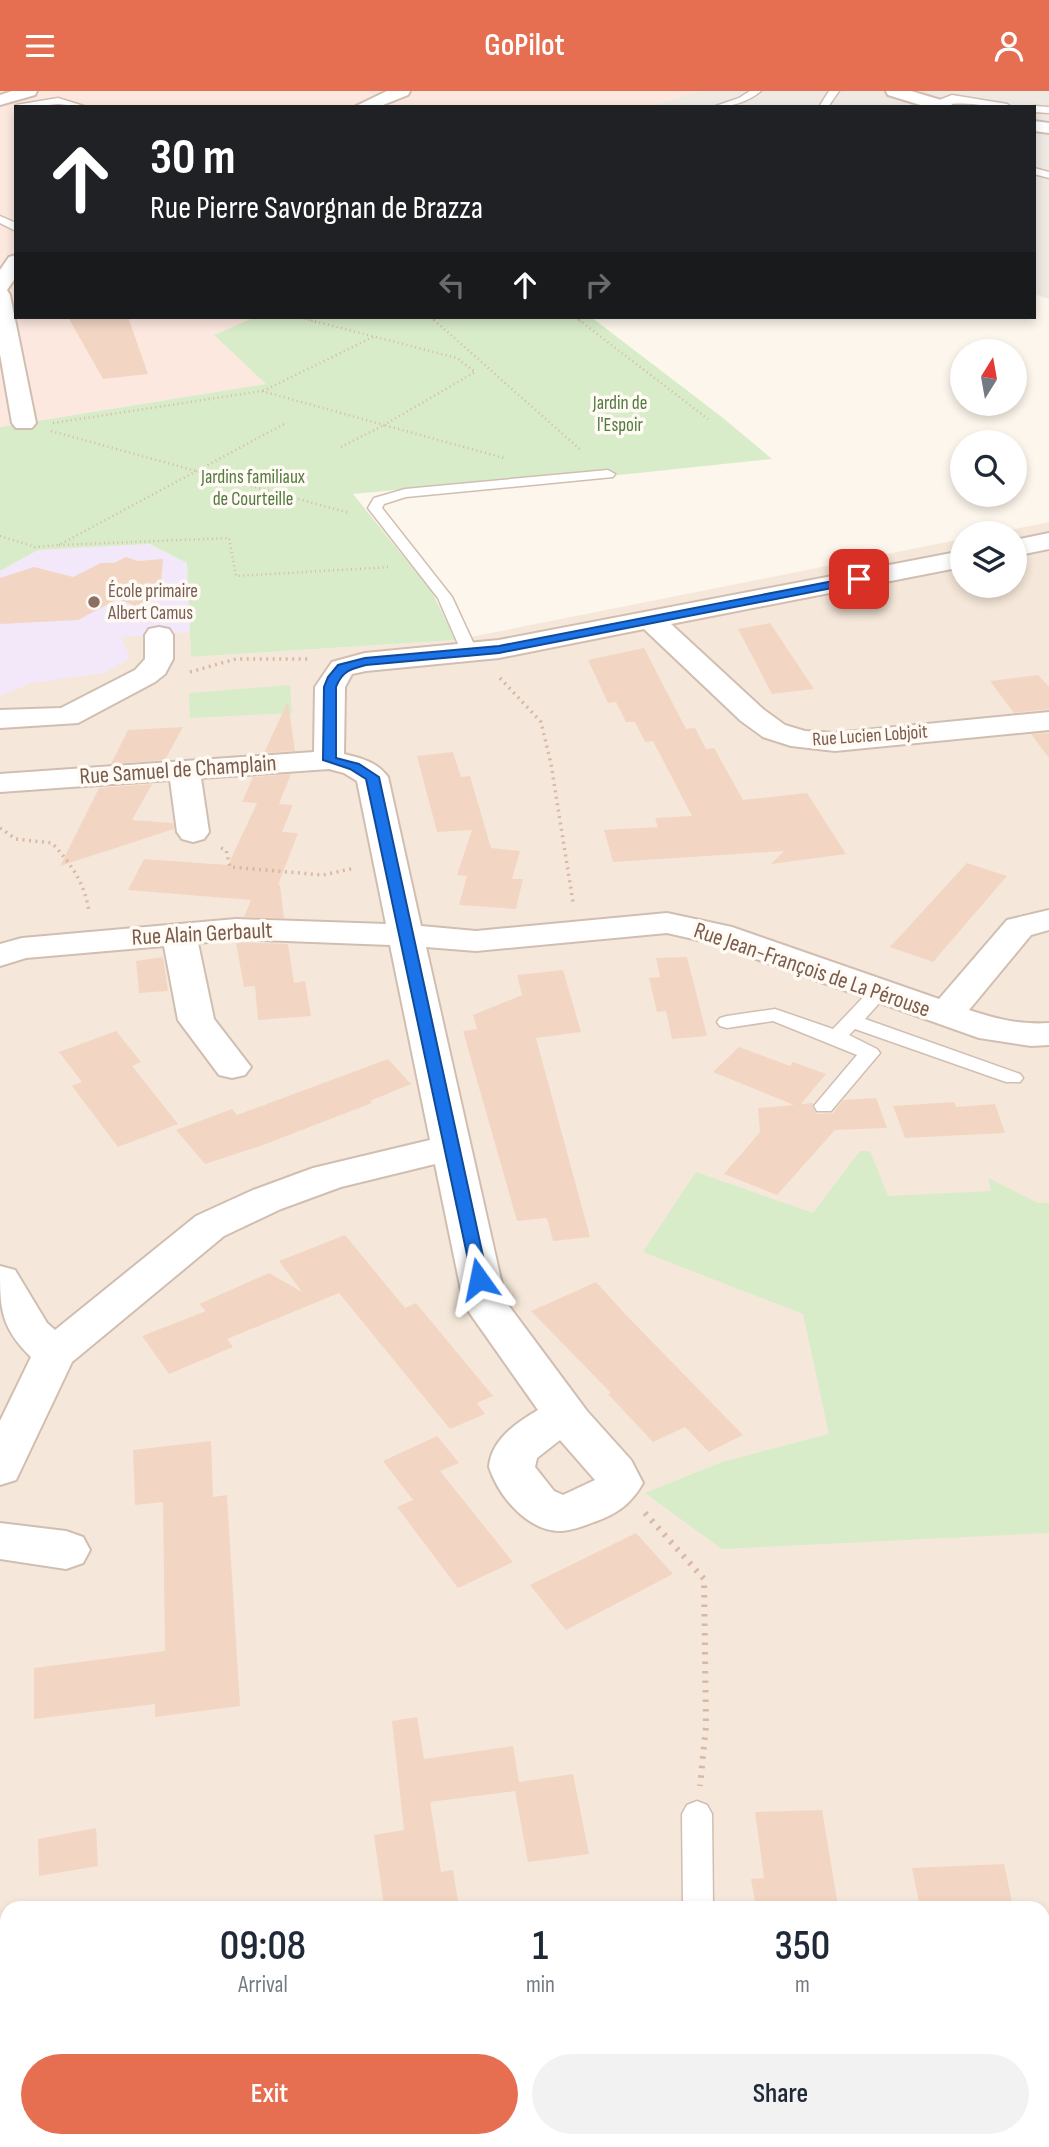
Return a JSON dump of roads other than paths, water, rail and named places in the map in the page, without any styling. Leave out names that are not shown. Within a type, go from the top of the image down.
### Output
[{"type":"street","points":[[367,105],[402,91]]},
{"type":"street","points":[[894,91],[945,102]]},
{"type":"street","points":[[1,99],[24,101]]},
{"type":"street","points":[[0,286],[14,264]]},
{"type":"street","points":[[0,295],[39,425]]},
{"type":"street","points":[[1027,546],[1049,541]]},
{"type":"street","points":[[566,1415],[527,1440],[513,1459],[512,1469],[527,1492],[542,1507],[554,1513],[572,1514],[613,1493],[620,1483],[615,1472],[566,1415],[485,1305],[372,777],[342,763],[330,687],[334,677],[342,668],[365,661],[470,653],[950,561]]},
{"type":"street","name":"Rue Lucien Lobjoit","points":[[651,620],[752,715],[774,731],[802,740],[835,742],[1049,721]]},
{"type":"street","points":[[0,719],[67,717],[145,676],[156,670],[159,663],[159,635]]},
{"type":"street","name":"Rue Samuel de Champlain","points":[[0,783],[184,769],[342,763]]},
{"type":"street","points":[[184,769],[193,832]]},
{"type":"street","points":[[945,1015],[1020,927],[1049,920]]},
{"type":"street","name":"Rue Jean-François de La Pérouse","points":[[406,935],[477,941],[667,923],[701,929],[992,1030],[1031,1035],[1049,1034]]},
{"type":"street","name":"Rue Alain Gerbault","points":[[0,955],[22,948],[236,929],[406,935]]},
{"type":"street","points":[[181,933],[196,1020],[232,1067]]},
{"type":"street","points":[[0,1468],[55,1353],[210,1226],[240,1210],[349,1171],[404,1156],[451,1149]]},
{"type":"street","points":[[0,1280],[32,1334],[55,1353]]},
{"type":"street","points":[[0,1542],[66,1550]]},
{"type":"lane","points":[[724,105],[742,100],[757,91]]},
{"type":"lane","points":[[24,101],[58,101],[75,105]]},
{"type":"lane","points":[[945,102],[982,105]]},
{"type":"lane","points":[[470,653],[445,597],[375,508],[379,501],[391,496],[608,474]]},
{"type":"lane","points":[[836,1037],[880,991]]},
{"type":"lane","points":[[727,1022],[775,1015],[836,1037],[870,1053],[824,1106]]},
{"type":"lane","points":[[852,1021],[1013,1078]]},
{"type":"lane","points":[[697,1814],[698,1901]]},
{"type":"place","name":"École primaire Albert Camus","points":[[94,602]]},
{"type":"park label","name":"Jardin de l'Espoir","points":[[620,414]]},
{"type":"park label","name":"Jardins familiaux de Courteille","points":[[253,488]]}]
